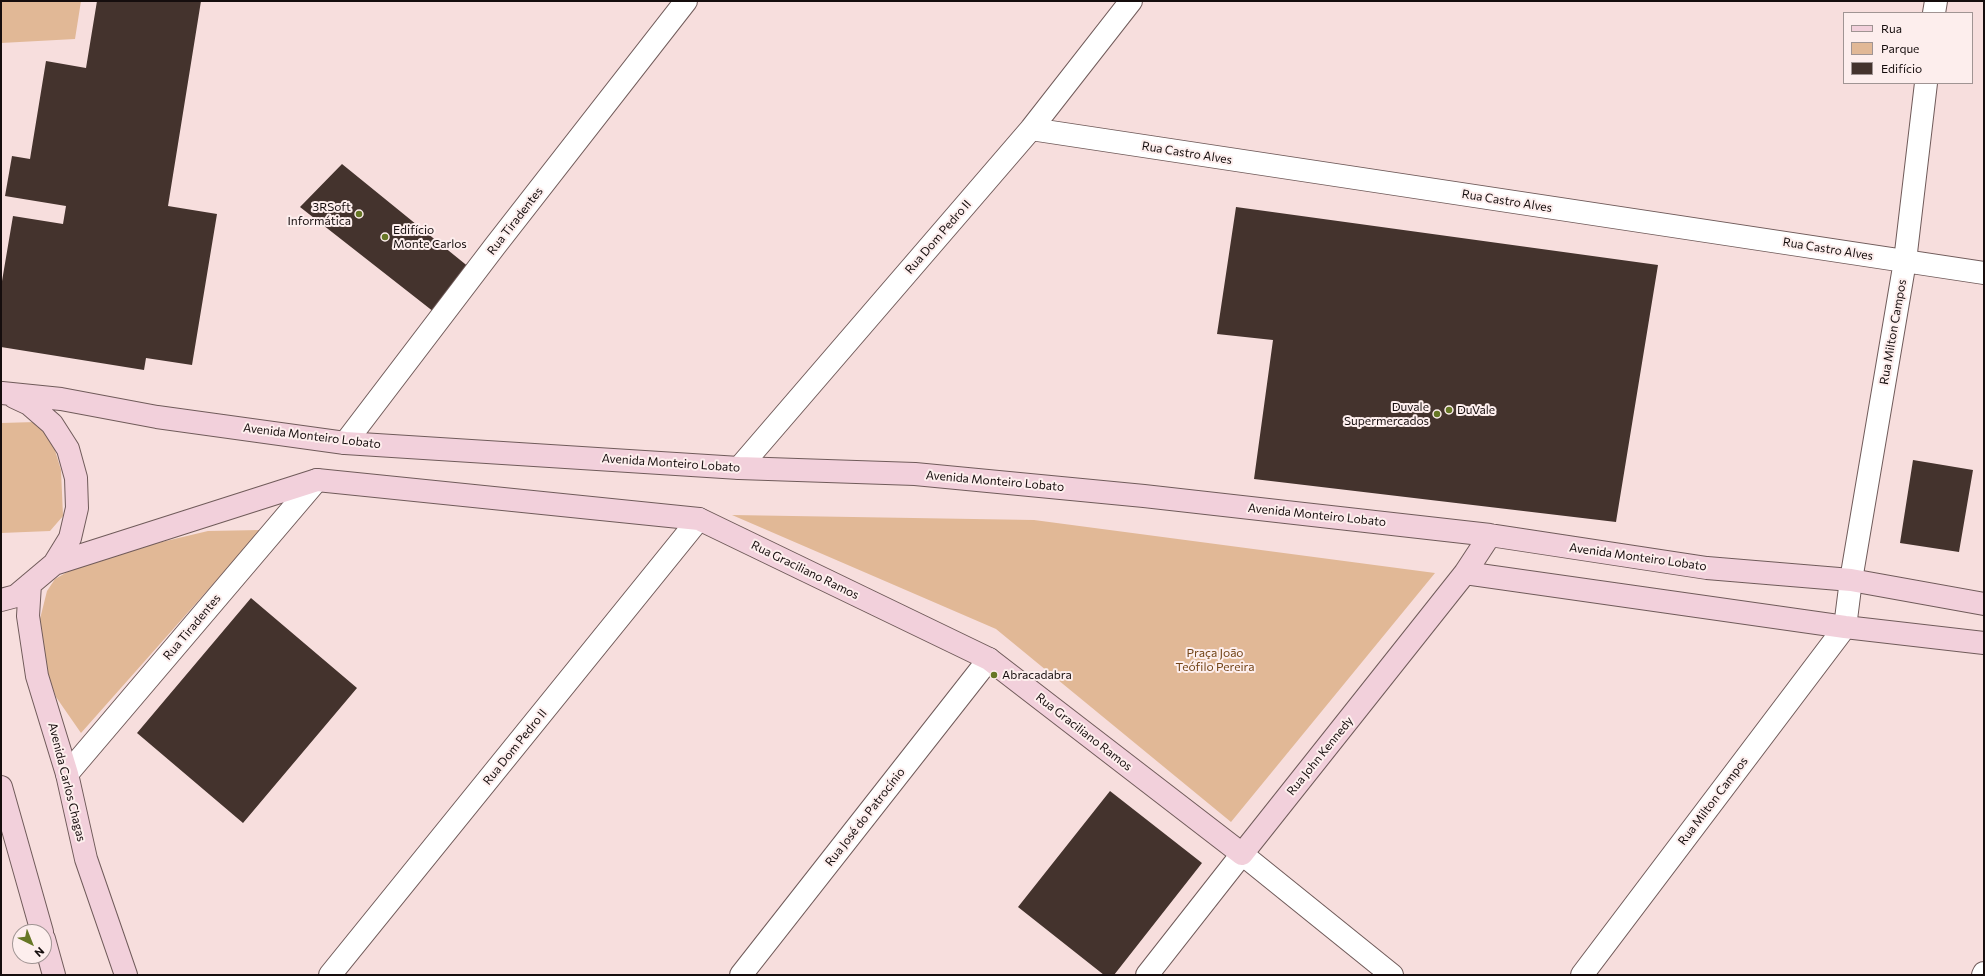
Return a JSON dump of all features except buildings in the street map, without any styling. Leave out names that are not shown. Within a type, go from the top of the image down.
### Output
[{"type":"main road","name":"Avenida Monteiro Lobato","points":[[2,392],[61,399],[157,417],[345,443],[739,468],[915,474],[1152,497],[1490,535],[1707,568],[1850,580],[1984,604]]},
{"type":"main road","points":[[1,600],[16,596],[54,564],[70,538],[77,508],[76,478],[68,449],[52,424],[29,404],[2,392]]},
{"type":"main road","points":[[54,564],[317,480],[699,519]]},
{"type":"main road","name":"Rua Graciliano Ramos","points":[[699,519],[989,658],[1242,854]]},
{"type":"main road","name":"Rua John Kennedy","points":[[1242,854],[1465,573],[1490,535]]},
{"type":"main road","points":[[1465,573],[1845,627],[1984,643]]},
{"type":"main road","name":"Avenida Carlos Chagas","points":[[30,584],[28,616],[37,676],[67,774],[86,859],[126,975]]},
{"type":"main road","points":[[1,787],[40,924]]},
{"type":"main road","points":[[51,964],[54,975]]},
{"type":"street","name":"Rua Tiradentes","points":[[345,443],[495,246],[686,1]]},
{"type":"street","name":"Rua Dom Pedro II","points":[[739,468],[1031,129],[1131,1]]},
{"type":"street","points":[[1934,12],[1936,1]]},
{"type":"street","name":"Rua Milton Campos","points":[[1582,975],[1845,627],[1850,580],[1905,261],[1926,84]]},
{"type":"street","name":"Rua Castro Alves","points":[[1031,129],[1984,274]]},
{"type":"street","name":"Rua Tiradentes","points":[[67,774],[317,480]]},
{"type":"street","name":"Rua Dom Pedro II","points":[[330,975],[699,519]]},
{"type":"street","name":"Rua José do Patrocínio","points":[[740,975],[989,658]]},
{"type":"street","name":"Rua John Kennedy","points":[[1147,975],[1242,854]]},
{"type":"street","name":"Rua Graciliano Ramos","points":[[1242,854],[1392,975]]},
{"type":"green space","points":[[1,1],[81,1],[75,39],[1,43]]},
{"type":"green space","points":[[36,422],[53,444],[61,470],[63,516],[50,531],[1,533],[1,423]]},
{"type":"green space","name":"Praça João Teófilo Pereira","points":[[732,515],[1034,520],[1435,573],[1231,822],[996,629]]},
{"type":"green space","points":[[261,530],[81,733],[56,697],[40,653],[40,619],[47,591],[55,579],[90,559],[208,531]]},
{"type":"place","name":"3RSoft Informática","points":[[359,214]]},
{"type":"place","name":"Edifício Monte Carlos","points":[[385,237]]},
{"type":"place","name":"DuVale","points":[[1449,410]]},
{"type":"place","name":"Duvale Supermercados","points":[[1437,414]]},
{"type":"place","name":"Abracadabra","points":[[994,675]]}]
